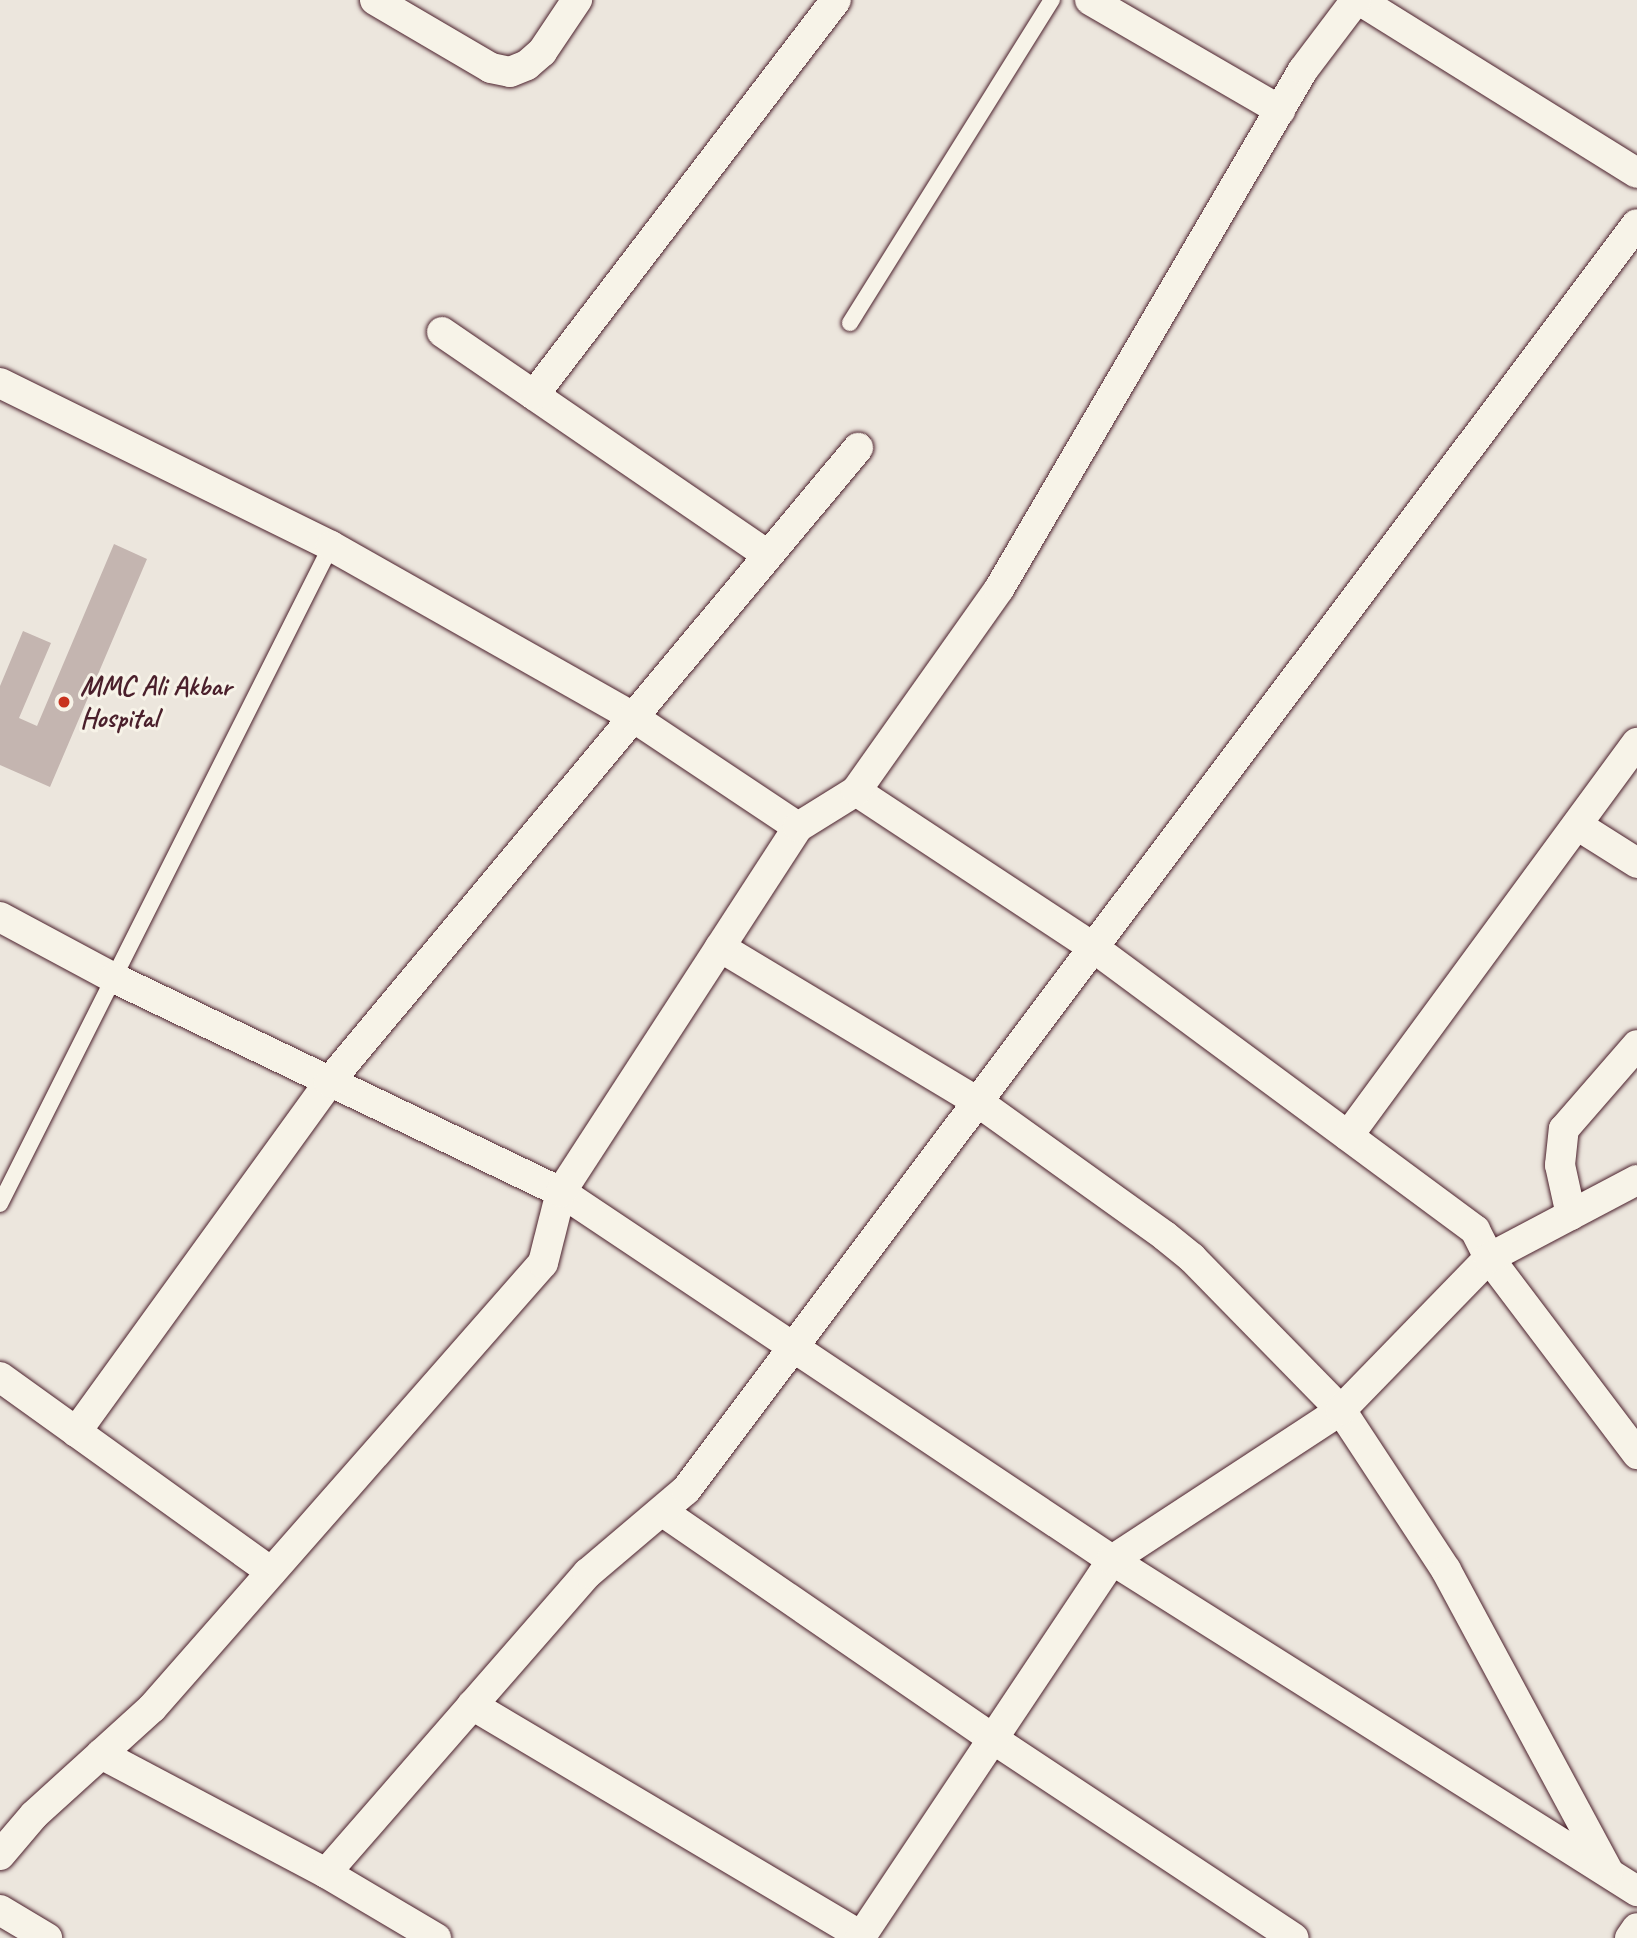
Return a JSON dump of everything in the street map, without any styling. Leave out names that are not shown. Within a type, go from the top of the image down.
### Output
[{"type":"street","points":[[375,0],[491,68],[510,72],[527,65],[542,51],[577,0]]},
{"type":"street","points":[[534,395],[836,0]]},
{"type":"street","points":[[1090,0],[1280,110]]},
{"type":"street","points":[[0,1855],[34,1815],[152,1708],[543,1264],[561,1192],[798,827],[856,791],[999,589],[1303,70],[1358,0],[1637,173]]},
{"type":"street","points":[[326,1873],[588,1573],[686,1490],[1637,224]]},
{"type":"street","points":[[442,332],[768,555]]},
{"type":"street","points":[[0,383],[331,546],[633,717],[798,827]]},
{"type":"street","points":[[76,1432],[329,1082],[858,448]]},
{"type":"street","points":[[1348,1136],[1637,743]]},
{"type":"street","points":[[856,791],[1094,948],[1475,1230],[1489,1258],[1637,1454]]},
{"type":"street","points":[[1577,825],[1637,863]]},
{"type":"street","points":[[0,917],[114,978],[561,1192],[791,1350],[1112,1560],[1637,1891]]},
{"type":"street","points":[[720,947],[978,1102],[1192,1258],[1341,1410],[1446,1570],[1609,1874]]},
{"type":"street","points":[[1571,1215],[1560,1165],[1564,1129],[1637,1045]]},
{"type":"street","points":[[472,1705],[861,1937],[990,1737],[1112,1560],[1341,1410],[1489,1258],[1637,1180]]},
{"type":"street","points":[[0,1377],[271,1572]]},
{"type":"street","points":[[663,1511],[990,1737],[1294,1938]]},
{"type":"street","points":[[101,1754],[326,1873],[436,1938]]},
{"type":"street","points":[[0,1910],[47,1938]]},
{"type":"street","points":[[1630,1938],[1637,1928]]},
{"type":"lane","points":[[850,323],[1052,0]]},
{"type":"lane","points":[[0,1204],[331,546]]},
{"type":"building","points":[[114,544],[147,559],[50,787],[0,765],[0,686],[23,631],[51,643],[19,718],[37,726]]},
{"type":"place","name":"MMC Ali Akbar Hospital","points":[[64,702]]}]
